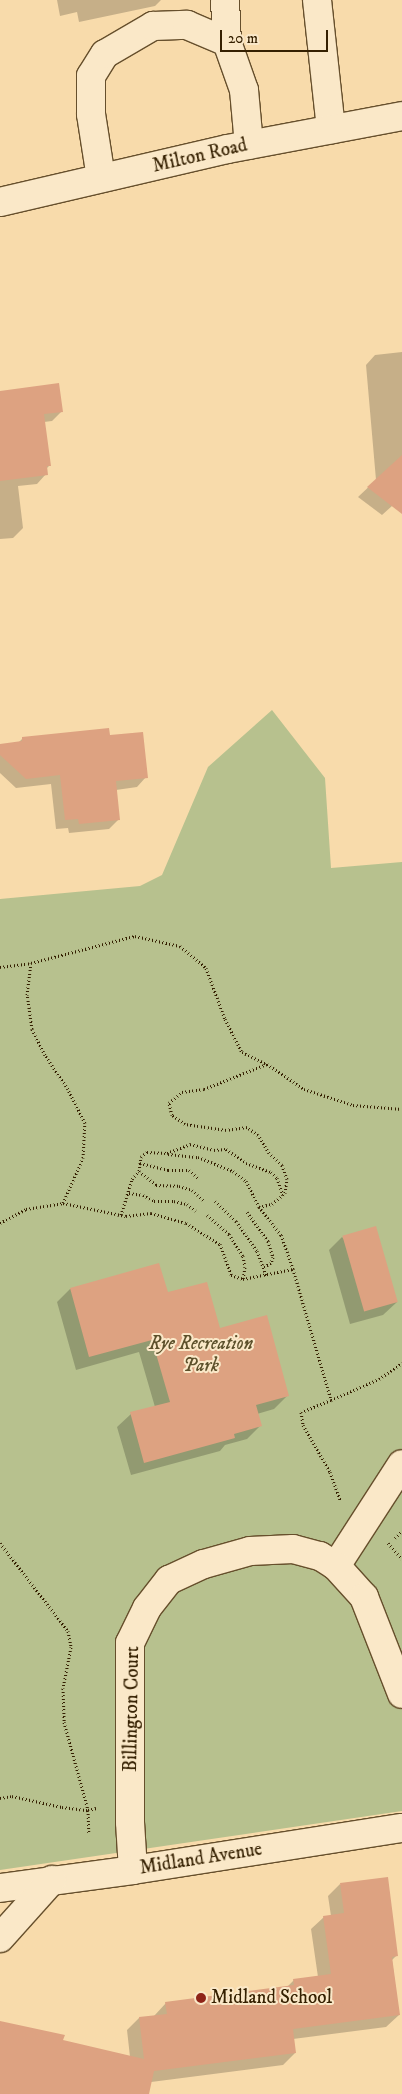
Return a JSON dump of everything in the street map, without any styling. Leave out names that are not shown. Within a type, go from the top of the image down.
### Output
[{"type":"street","points":[[225,0],[227,42],[244,90],[249,145]]},
{"type":"street","points":[[317,0],[331,129]]},
{"type":"street","points":[[101,178],[91,114],[92,76],[105,54],[153,26],[187,25],[227,42]]},
{"type":"street","name":"Milton Road","points":[[0,202],[249,145],[402,116]]},
{"type":"street","points":[[336,1566],[402,1464]]},
{"type":"street","name":"Billington Court","points":[[133,1870],[130,1822],[130,1643],[147,1608],[170,1580],[204,1564],[250,1550],[293,1549],[320,1556],[336,1566],[364,1597],[402,1694]]},
{"type":"street","name":"Midland Avenue","points":[[0,1888],[133,1870],[402,1828]]},
{"type":"street","points":[[0,1938],[52,1880]]},
{"type":"path","points":[[0,967],[31,963],[135,936],[180,946],[206,968],[226,1019],[242,1052],[267,1064],[304,1089],[312,1092],[353,1105],[402,1109]]},
{"type":"path","points":[[31,963],[27,995],[32,1029],[45,1055],[68,1089],[85,1123],[83,1158],[63,1202]]},
{"type":"path","points":[[259,1207],[272,1204],[283,1195],[288,1179],[282,1165],[269,1153],[258,1136],[247,1127],[226,1130],[185,1124],[172,1115],[169,1102],[182,1092],[204,1089],[267,1064]]},
{"type":"path","points":[[167,1154],[190,1144],[214,1150],[226,1149],[246,1163],[271,1172],[277,1178],[283,1195]]},
{"type":"path","points":[[121,1215],[132,1179],[139,1171],[141,1157],[147,1152],[198,1157],[233,1171],[246,1181],[259,1207],[281,1235],[293,1269],[331,1400]]},
{"type":"path","points":[[140,1163],[168,1170],[189,1170],[199,1179]]},
{"type":"path","points":[[139,1171],[156,1185],[179,1186],[192,1190],[203,1200]]},
{"type":"path","points":[[129,1193],[143,1195],[154,1201],[174,1201],[188,1204],[196,1211]]},
{"type":"path","points":[[0,1223],[26,1209],[63,1202],[121,1215],[150,1213],[186,1223],[220,1244],[231,1275],[243,1279],[293,1269]]},
{"type":"path","points":[[215,1202],[236,1221],[257,1251],[266,1275]]},
{"type":"path","points":[[247,1212],[268,1241],[273,1257],[271,1263],[263,1267]]},
{"type":"path","points":[[207,1215],[229,1234],[242,1256],[245,1267],[243,1279]]},
{"type":"path","points":[[342,1506],[330,1472],[302,1425],[301,1412],[379,1379],[402,1362]]},
{"type":"path","points":[[0,1543],[68,1631],[70,1647],[63,1688],[64,1722],[88,1810],[89,1834]]},
{"type":"path","points":[[0,1798],[12,1796],[62,1807],[88,1810],[106,1805]]},
{"type":"green space","name":"Rye Recreation Park","points":[[272,710],[325,778],[331,868],[402,862],[402,1811],[0,1870],[0,899],[140,886],[162,875],[208,767]]},
{"type":"building","points":[[59,383],[63,412],[44,414],[51,466],[47,466],[48,475],[0,481],[0,391]]},
{"type":"building","points":[[402,455],[402,514],[367,487]]},
{"type":"building","points":[[109,728],[110,735],[143,732],[148,778],[116,781],[120,820],[79,824],[78,819],[65,820],[60,775],[26,779],[0,755],[0,744],[22,741],[22,737]]},
{"type":"building","points":[[376,1226],[398,1302],[364,1312],[342,1236]]},
{"type":"building","points":[[159,1263],[168,1292],[207,1282],[220,1328],[267,1315],[289,1396],[256,1405],[262,1426],[234,1434],[235,1438],[144,1463],[130,1412],[170,1402],[152,1340],[89,1357],[70,1288]]},
{"type":"building","name":"Midland School","points":[[388,1877],[398,1956],[392,1957],[400,2015],[293,2029],[296,2053],[154,2071],[149,2094],[0,2094],[0,2021],[65,2035],[63,2040],[144,2059],[139,2017],[167,2014],[165,2002],[294,1985],[293,1979],[331,1974],[323,1916],[344,1913],[340,1883]]},
{"type":"place","name":"Midland School","points":[[201,1998]]}]
